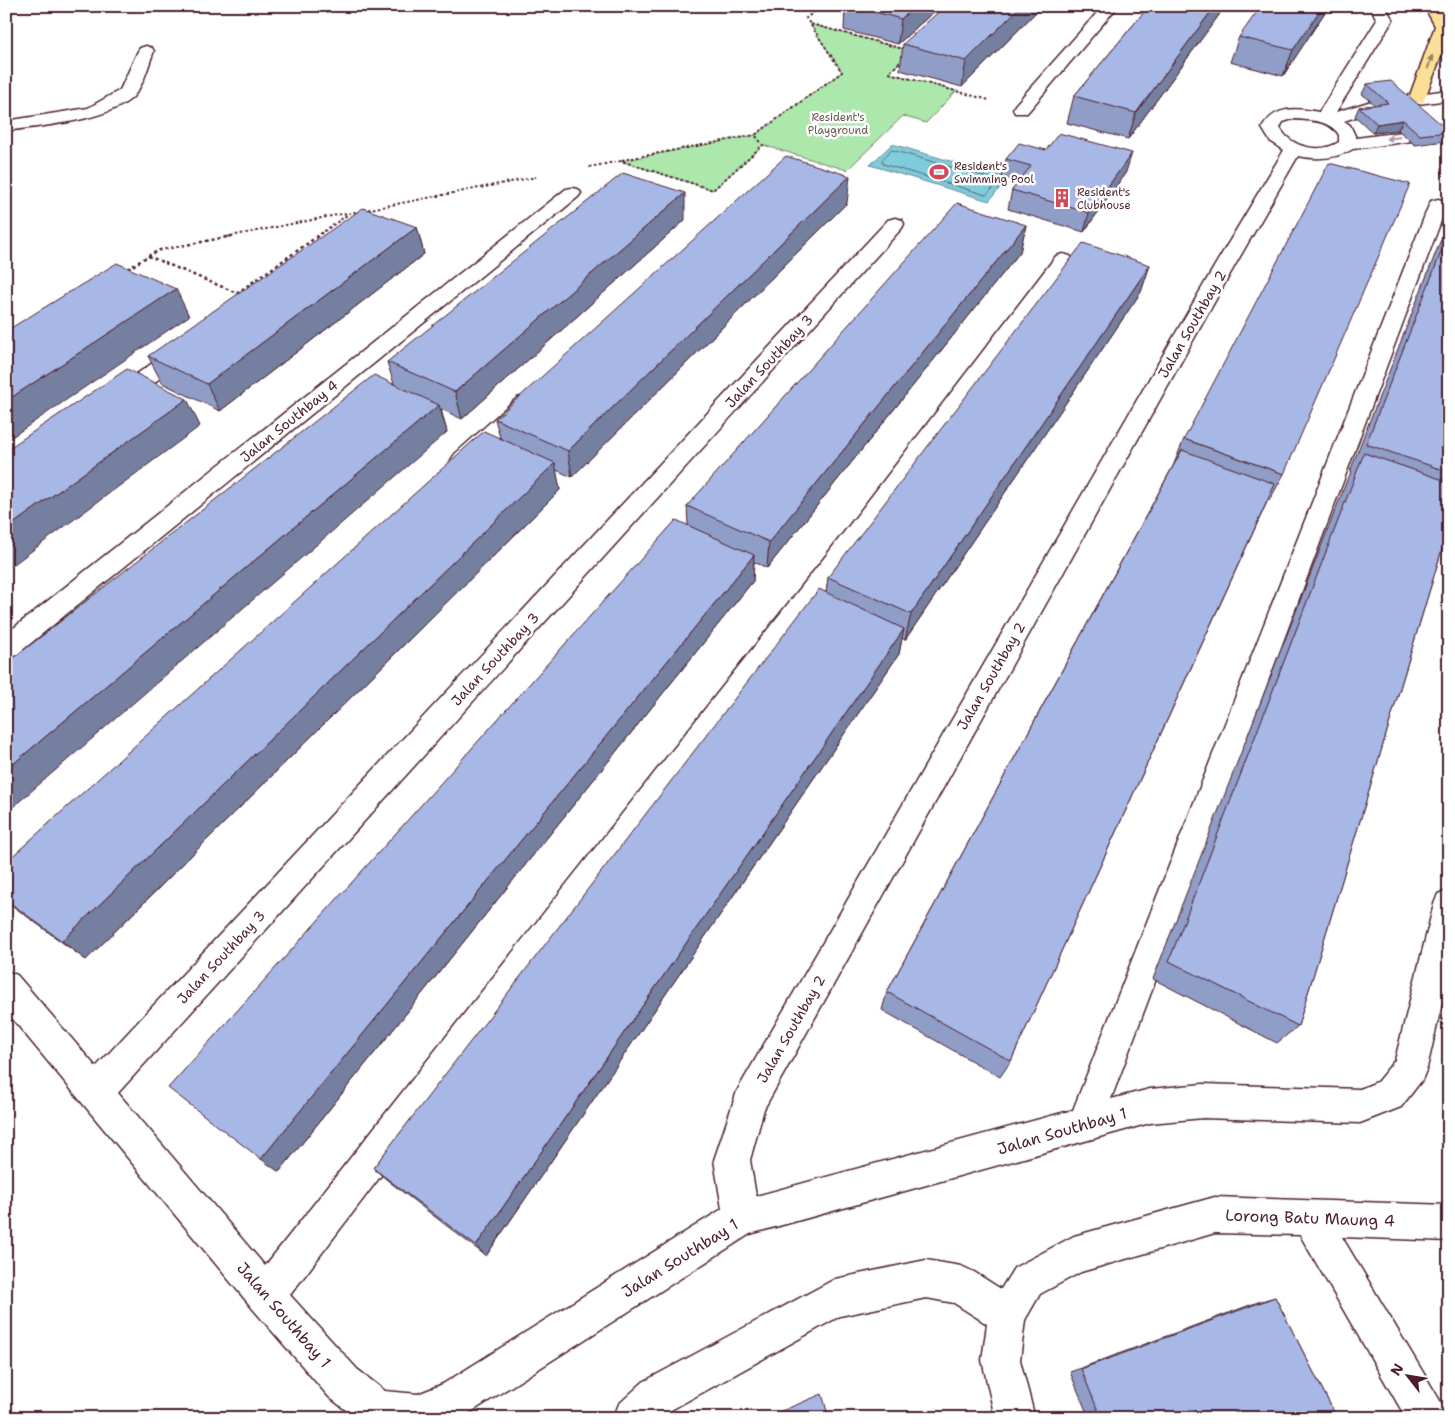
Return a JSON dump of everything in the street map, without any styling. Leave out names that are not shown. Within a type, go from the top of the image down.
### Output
[{"type":"main road","points":[[1431,6],[1447,23]]},
{"type":"main road","points":[[1417,98],[1447,23],[1443,6]]},
{"type":"street","points":[[1021,109],[1111,6]]},
{"type":"street","points":[[1327,119],[1385,20],[1377,6]]},
{"type":"street","points":[[6,126],[94,112],[126,94],[132,86],[146,51]]},
{"type":"street","points":[[1327,119],[1347,132],[1348,144],[1343,149],[1333,152],[1314,152],[1294,148],[1277,139],[1270,128],[1276,119],[1292,114],[1327,119],[1378,104],[1449,95]]},
{"type":"street","points":[[1348,144],[1448,132]]},
{"type":"street","name":"Jalan Southbay 2","points":[[742,1218],[732,1160],[749,1103],[1224,267],[1294,148]]},
{"type":"street","name":"Jalan Southbay 4","points":[[6,648],[572,193]]},
{"type":"street","points":[[1084,1125],[1438,205]]},
{"type":"street","name":"Jalan Southbay 3","points":[[95,1093],[895,224]]},
{"type":"street","points":[[266,1296],[831,567],[1063,260]]},
{"type":"street","points":[[102,409],[207,336]]},
{"type":"street","points":[[444,478],[539,390]]},
{"type":"street","name":"Jalan Southbay 1","points":[[6,986],[266,1296],[343,1383],[378,1410],[418,1414],[457,1398],[742,1218],[1150,1106],[1203,1101],[1360,1106],[1389,1095],[1410,1068],[1449,904]]},
{"type":"street","name":"Lorong Batu Maung 4","points":[[1015,1418],[1001,1360],[1007,1315],[1026,1281],[1074,1256],[1216,1215],[1449,1223]]},
{"type":"street","points":[[1310,1217],[1428,1418]]},
{"type":"street","points":[[634,1418],[657,1396],[835,1298],[926,1279],[960,1285],[1007,1315]]},
{"type":"path","points":[[587,167],[755,135],[842,72],[806,18],[822,6]]},
{"type":"path","points":[[810,24],[911,51],[889,73],[1021,109]]},
{"type":"path","points":[[621,161],[713,190],[762,144],[755,135]]},
{"type":"path","points":[[125,271],[160,250],[543,176]]},
{"type":"path","points":[[148,256],[237,293],[350,213]]},
{"type":"green space","name":"Resident's Playground","points":[[810,24],[911,51],[889,73],[956,91],[926,123],[903,116],[847,170],[763,145],[713,190],[621,161],[755,135],[842,72]]},
{"type":"water","name":"Resident's Swimming Pool","points":[[892,144],[1008,178],[989,201],[870,165]]},
{"type":"building","points":[[853,6],[915,6],[901,19]]},
{"type":"building","points":[[945,6],[1021,6],[966,61],[903,44]]},
{"type":"building","points":[[1149,6],[1215,6],[1136,113],[1074,96]]},
{"type":"building","points":[[1261,6],[1323,6],[1293,50],[1239,37]]},
{"type":"building","points":[[1391,81],[1449,132],[1420,135],[1403,120],[1377,124],[1359,107],[1388,103],[1367,84]]},
{"type":"building","name":"Resident's Clubhouse","points":[[1059,133],[1132,153],[1089,213],[1012,190],[1031,166],[1006,159],[1019,143],[1046,150]]},
{"type":"building","points":[[786,156],[850,176],[568,451],[495,419]]},
{"type":"building","points":[[1329,163],[1410,184],[1284,474],[1184,439]]},
{"type":"building","points":[[623,173],[685,193],[455,392],[387,362]]},
{"type":"building","points":[[957,203],[1026,225],[769,542],[687,506]]},
{"type":"building","points":[[363,208],[417,227],[207,384],[148,356]]},
{"type":"building","points":[[1449,232],[1449,472],[1366,444]]},
{"type":"building","points":[[1083,243],[1150,265],[911,614],[828,577]]},
{"type":"building","points":[[117,263],[176,289],[6,401],[6,331]]},
{"type":"building","points":[[127,369],[187,399],[6,529],[6,450]]},
{"type":"building","points":[[374,375],[439,405],[6,770],[6,664]]},
{"type":"building","points":[[484,431],[555,463],[62,941],[6,900],[6,862]]},
{"type":"building","points":[[1182,450],[1275,484],[1011,1061],[887,992]]},
{"type":"building","points":[[1364,453],[1449,482],[1449,526],[1298,1026],[1169,961]]},
{"type":"building","points":[[676,520],[754,555],[261,1159],[168,1088]]},
{"type":"building","points":[[819,589],[904,629],[476,1246],[373,1168]]},
{"type":"building","points":[[1275,1297],[1337,1418],[1101,1418],[1081,1369]]},
{"type":"building","points":[[822,1394],[829,1418],[765,1418]]},
{"type":"place","name":"Resident's Swimming Pool","points":[[939,172]]},
{"type":"place","name":"Resident's Clubhouse","points":[[1062,198]]}]
